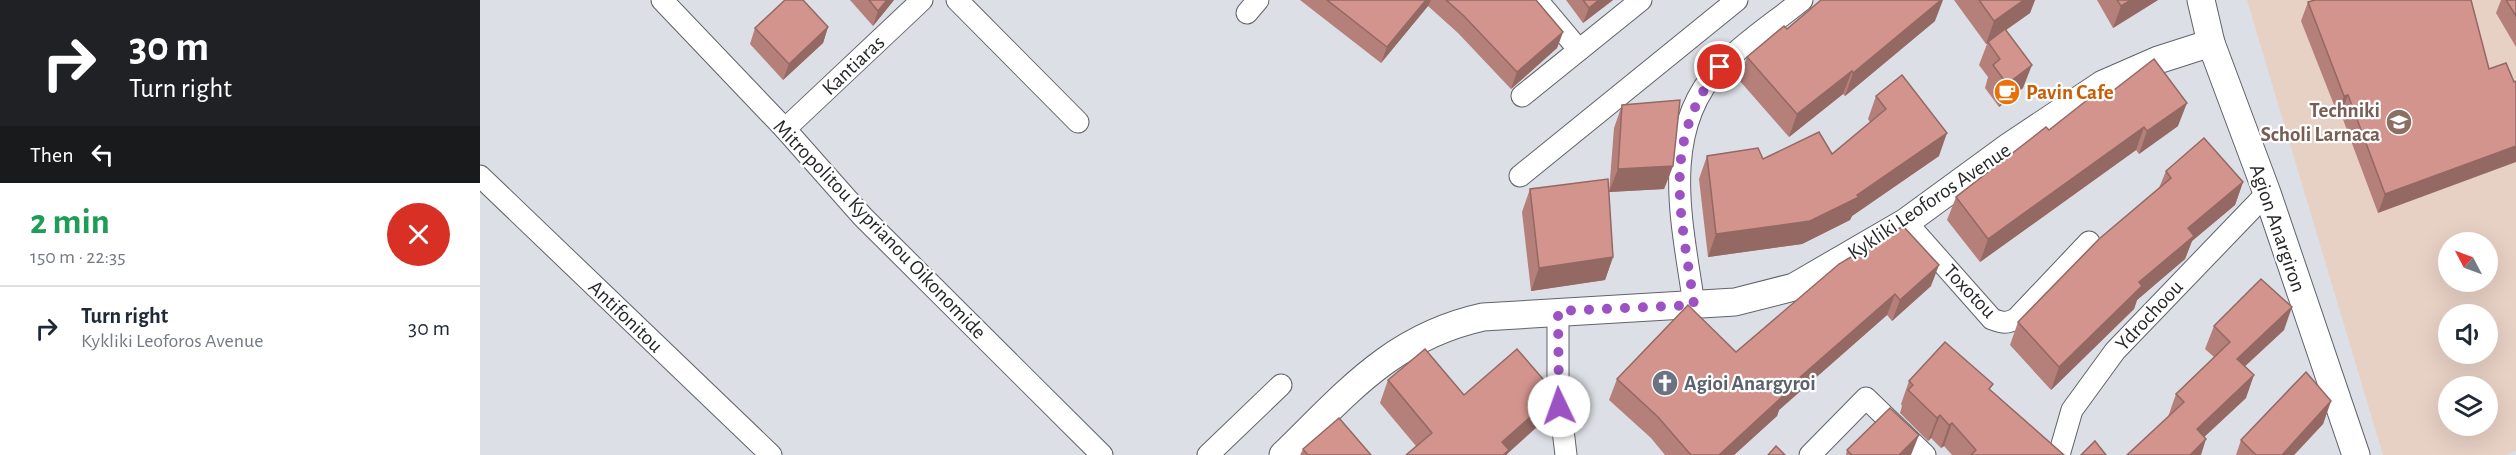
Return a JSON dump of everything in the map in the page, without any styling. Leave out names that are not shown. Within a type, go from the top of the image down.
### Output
[{"type":"street","name":"Mitropolitou Kyprianou Oikonomide","points":[[662,0],[785,129],[863,217],[1102,455]]},
{"type":"street","name":"Kantiaras","points":[[785,129],[922,0]]},
{"type":"street","points":[[957,0],[1078,122]]},
{"type":"street","points":[[1537,0],[1579,50]]},
{"type":"street","points":[[1522,96],[1641,0]]},
{"type":"street","points":[[1520,176],[1737,0]]},
{"type":"street","points":[[1694,305],[1679,181],[1680,159],[1689,118],[1705,86],[1720,67],[1802,0]]},
{"type":"street","name":"Agion Anargiron","points":[[2201,0],[2211,43],[2267,193],[2356,455]]},
{"type":"street","name":"Kykliki Leoforos Avenue","points":[[1283,455],[1367,374],[1420,337],[1460,322],[1483,316],[1735,302],[1794,287],[1906,222],[2010,146],[2103,84],[2158,60],[2211,43]]},
{"type":"street","name":"Antifonitou","points":[[480,176],[771,455]]},
{"type":"street","name":"Ydrochoou","points":[[2059,455],[2072,410],[2115,351],[2267,193]]},
{"type":"street","name":"Toxotou","points":[[1906,222],[1992,319],[2002,323],[2018,318],[2089,242]]},
{"type":"street","points":[[1558,311],[1558,388],[1566,455]]},
{"type":"street","points":[[1208,455],[1281,385]]},
{"type":"street","points":[[1810,455],[1866,398],[1925,455]]},
{"type":"shaded area","name":"Techniki Scholi Larnaca","points":[[2247,0],[2516,0],[2516,451],[2506,455],[2383,455]]},
{"type":"building","points":[[785,0],[803,0],[828,27],[789,64],[755,28]]},
{"type":"building","points":[[869,0],[887,0],[878,11]]},
{"type":"building","points":[[1327,0],[1426,0],[1387,47]]},
{"type":"building","points":[[1446,0],[1536,0],[1563,32],[1517,72]]},
{"type":"building","points":[[1583,0],[1599,0],[1589,8]]},
{"type":"building","points":[[1821,0],[1941,0],[1853,73],[1852,71],[1797,114],[1747,57],[1784,26],[1787,29]]},
{"type":"building","points":[[1979,0],[2024,0],[1994,21]]},
{"type":"building","points":[[2117,0],[2131,0],[2121,6]]},
{"type":"building","points":[[2315,0],[2471,0],[2489,69],[2506,63],[2514,82],[2516,81],[2516,146],[2385,194],[2348,95],[2344,96],[2308,2]]},
{"type":"building","points":[[2506,0],[2516,0],[2516,16]]},
{"type":"building","points":[[2005,29],[2032,65],[2007,84],[1993,65],[2000,59],[1988,42]]},
{"type":"building","points":[[2154,59],[2187,103],[2147,131],[2144,127],[1988,239],[1956,197],[2046,127],[2049,130],[2096,93],[2101,100]]},
{"type":"building","points":[[1902,75],[1947,133],[1857,195],[1859,197],[1810,221],[1716,234],[1707,156],[1758,148],[1763,159],[1819,132],[1832,154],[1886,109],[1876,96]]},
{"type":"building","points":[[1680,100],[1673,166],[1618,169],[1622,105]]},
{"type":"building","points":[[2204,138],[2243,182],[2188,228],[2194,236],[2139,282],[2142,286],[2059,367],[2018,322],[2099,239],[2171,178],[2166,171]]},
{"type":"building","points":[[1608,179],[1613,257],[1539,268],[1530,189]]},
{"type":"building","points":[[1903,226],[1939,265],[1900,300],[1895,294],[1782,393],[1784,395],[1719,455],[1691,455],[1658,417],[1617,379],[1688,305],[1736,352],[1839,264]]},
{"type":"building","points":[[2261,279],[2292,307],[2237,359],[2254,375],[2197,429],[2206,439],[2190,455],[2127,455],[2184,402],[2176,394],[2230,342],[2214,326]]},
{"type":"building","points":[[1945,342],[1993,384],[1989,389],[2064,455],[1971,455],[1976,450],[1952,423],[1949,425],[1940,415],[1937,418],[1908,390],[1913,385],[1909,381]]},
{"type":"building","points":[[1425,349],[1464,395],[1517,349],[1556,394],[1502,442],[1509,450],[1503,455],[1406,455],[1432,433],[1388,380]]},
{"type":"building","points":[[2306,372],[2331,401],[2282,455],[2256,455],[2241,440]]},
{"type":"building","points":[[1890,408],[1919,435],[1899,455],[1852,455],[1847,450]]},
{"type":"building","points":[[1339,418],[1371,455],[1308,455],[1303,449]]},
{"type":"building","points":[[2095,441],[2106,455],[2081,455]]},
{"type":"building","points":[[1776,446],[1785,455],[1768,455]]},
{"type":"place","name":"Pavin Cafe","points":[[2007,92]]},
{"type":"place","name":"Techniki Scholi Larnaca","points":[[2399,122]]},
{"type":"place","name":"Agioi Anargyroi","points":[[1665,383]]},
{"type":"route","points":[[1559,406],[1558,311],[1694,305],[1681,206],[1680,159],[1683,137],[1696,101],[1720,67]]}]
